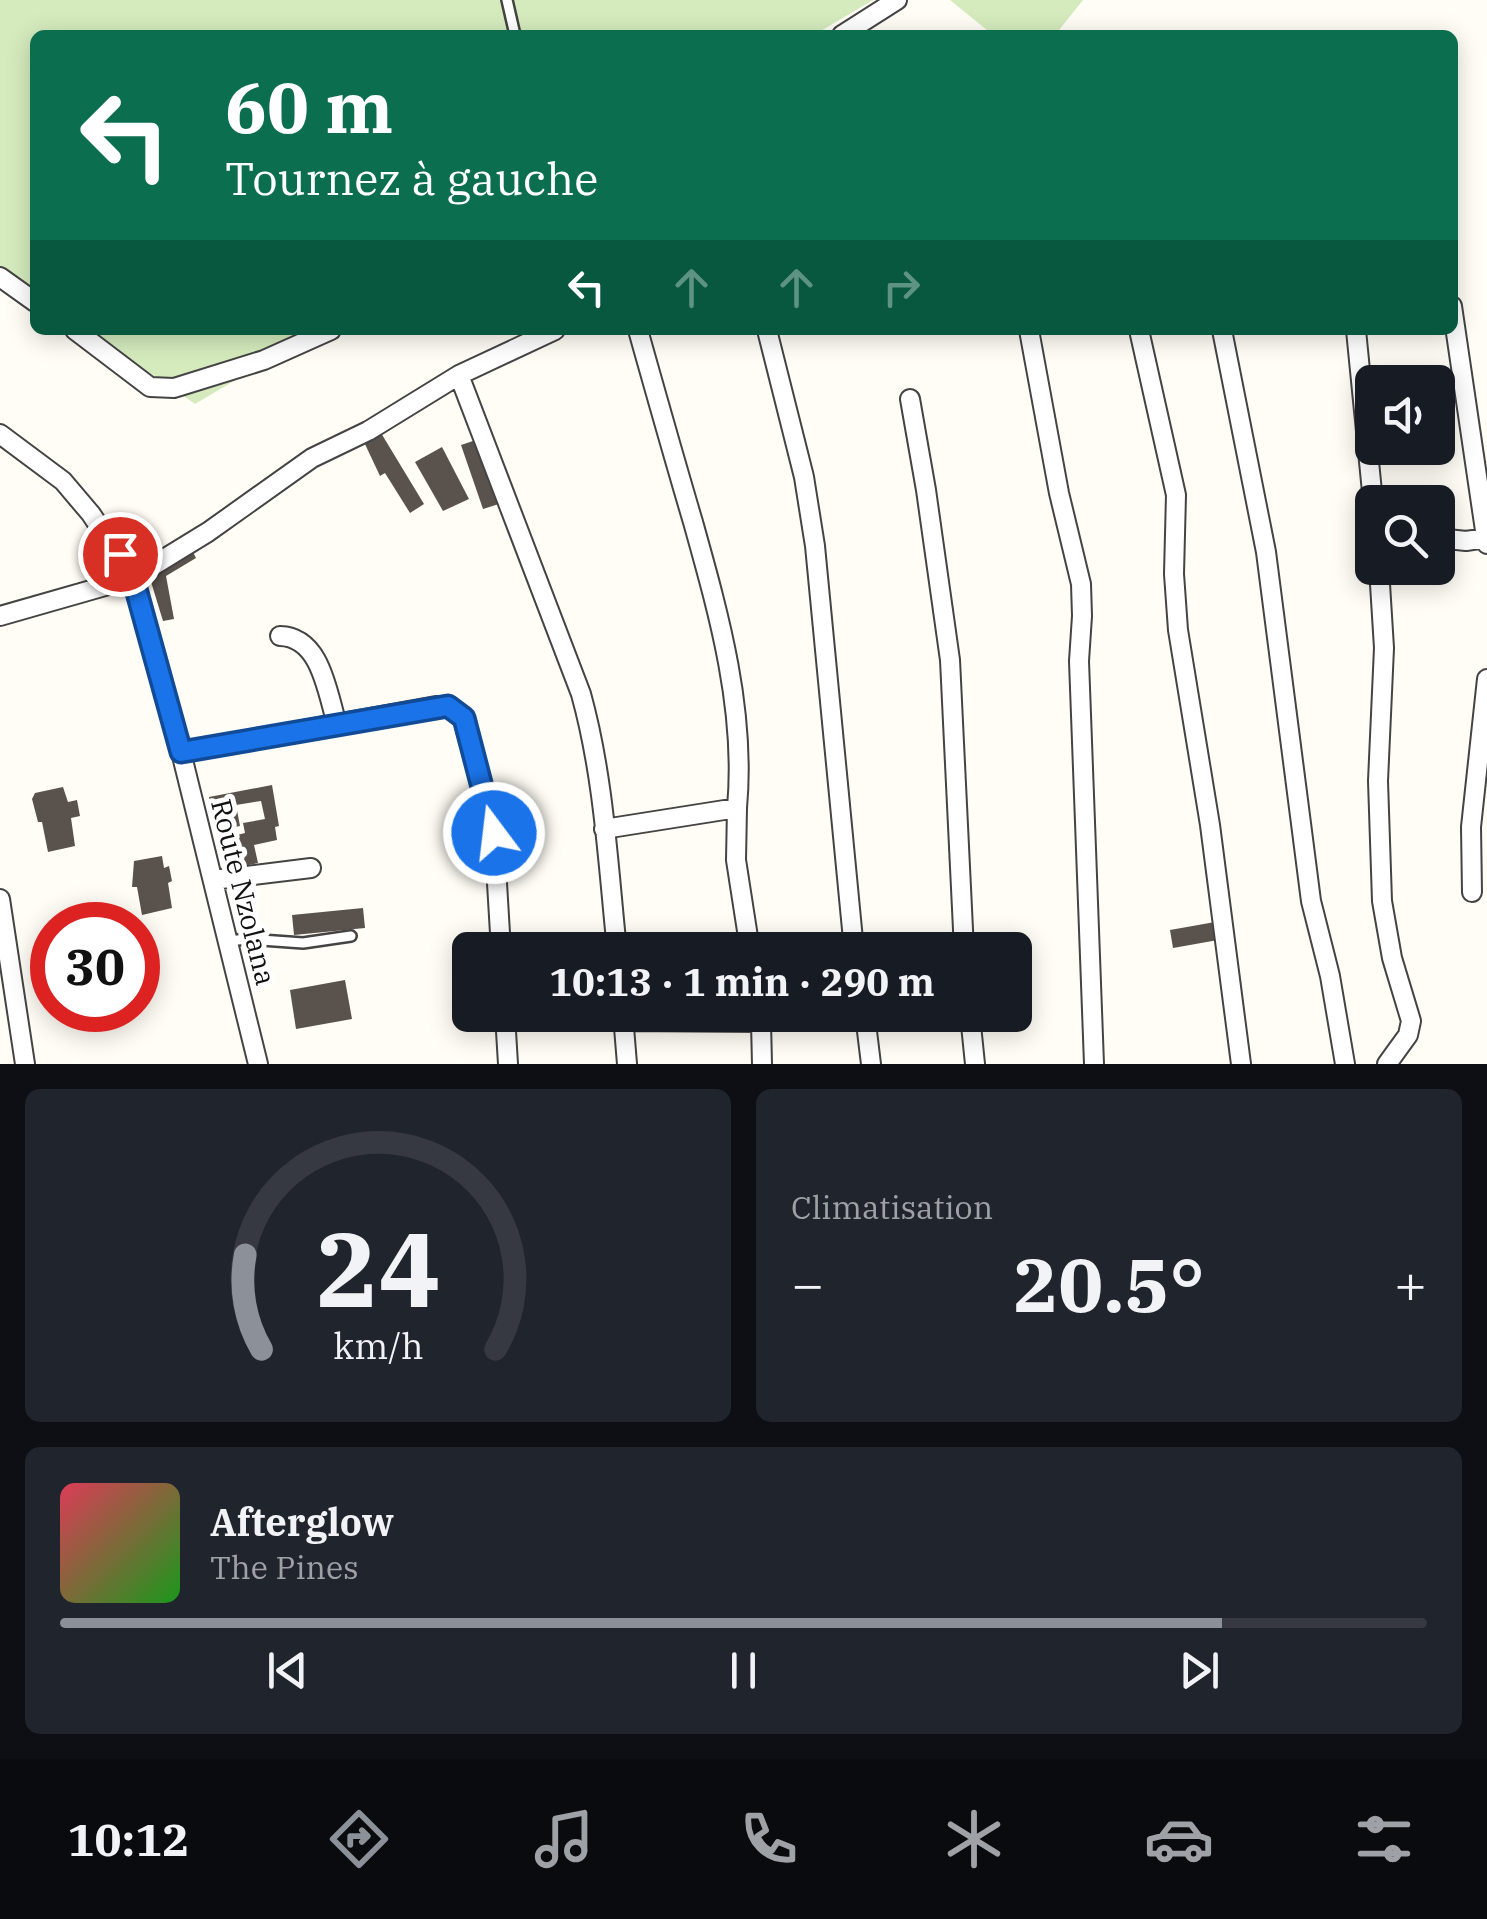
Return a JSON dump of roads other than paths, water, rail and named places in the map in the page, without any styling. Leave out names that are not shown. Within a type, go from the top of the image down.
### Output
[{"type":"street","points":[[850,30],[897,0]]},
{"type":"street","points":[[0,277],[30,298]]},
{"type":"street","points":[[82,335],[150,387],[162,388],[206,380],[320,335]]},
{"type":"street","points":[[0,616],[133,578],[208,532],[312,458],[368,431],[458,375],[544,335]]},
{"type":"street","points":[[639,335],[716,604],[730,669],[737,719],[736,860],[747,932]]},
{"type":"street","points":[[768,335],[804,478],[819,574],[852,932]]},
{"type":"street","points":[[1030,335],[1062,510],[1081,584],[1079,680],[1094,1064]]},
{"type":"street","points":[[1140,335],[1176,495],[1174,574],[1178,630],[1210,825],[1241,1064]]},
{"type":"street","points":[[1223,335],[1266,552],[1311,902],[1330,976],[1345,1064]]},
{"type":"street","points":[[1356,335],[1371,485]]},
{"type":"street","points":[[1455,539],[1486,541],[1456,335]]},
{"type":"street","points":[[458,375],[581,694],[600,772],[615,932]]},
{"type":"street","points":[[910,399],[950,660],[963,932]]},
{"type":"street","name":"Route Nzolana","points":[[0,434],[63,481],[91,514],[133,578],[181,752],[258,1064]]},
{"type":"street","points":[[1379,585],[1384,648],[1378,781],[1382,901],[1392,958],[1411,1021],[1408,1035],[1387,1064]]},
{"type":"street","points":[[280,636],[295,637],[306,646],[320,668],[337,724]]},
{"type":"street","points":[[1472,892],[1474,784],[1487,678]]},
{"type":"street","points":[[181,752],[448,706],[464,718],[494,833],[500,932]]},
{"type":"street","points":[[604,829],[737,808]]},
{"type":"street","points":[[212,880],[311,868]]},
{"type":"street","points":[[0,899],[4,951],[26,1064]]},
{"type":"street","points":[[505,1032],[508,1064]]},
{"type":"street","points":[[625,1032],[627,1064]]},
{"type":"street","points":[[761,1032],[762,1064]]},
{"type":"street","points":[[867,1032],[871,1064]]},
{"type":"street","points":[[972,1032],[976,1064]]},
{"type":"lane","points":[[508,0],[514,30]]},
{"type":"lane","points":[[228,940],[303,943],[352,936]]}]
